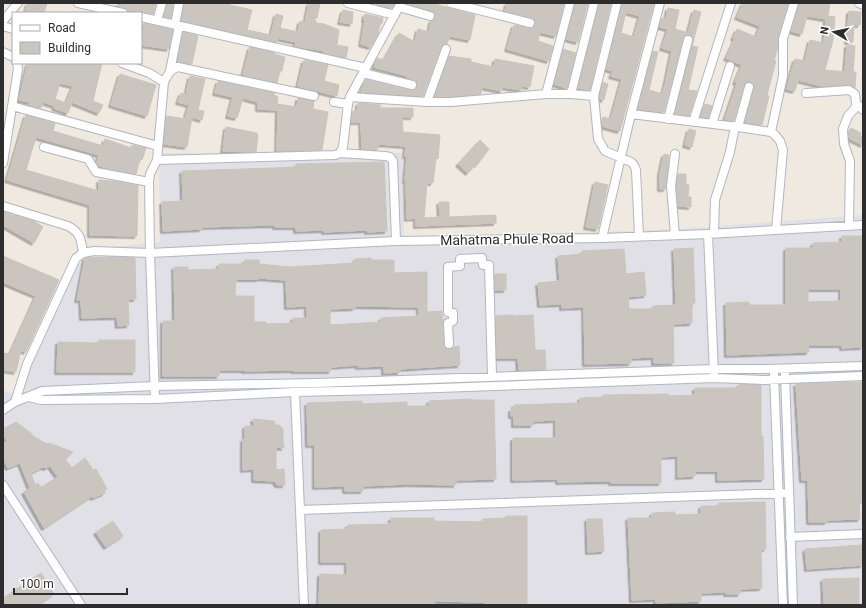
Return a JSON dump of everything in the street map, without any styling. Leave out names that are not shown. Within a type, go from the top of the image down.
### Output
[{"type":"street","points":[[3,21],[18,3]]},
{"type":"street","points":[[78,3],[118,12]]},
{"type":"street","points":[[157,21],[162,3]]},
{"type":"street","points":[[155,399],[149,182],[150,174],[157,160],[164,82],[170,71],[180,3]]},
{"type":"street","points":[[348,3],[395,15]]},
{"type":"street","points":[[451,3],[530,24]]},
{"type":"street","points":[[546,94],[570,3]]},
{"type":"street","points":[[571,94],[594,3]]},
{"type":"street","points":[[617,3],[594,96],[598,139],[605,151],[631,162],[634,165],[636,170],[639,236]]},
{"type":"street","points":[[602,238],[620,158],[660,3]]},
{"type":"street","points":[[693,122],[732,3]]},
{"type":"street","points":[[770,132],[782,76],[783,39],[794,3]]},
{"type":"street","points":[[859,3],[863,5]]},
{"type":"street","points":[[340,153],[343,146],[349,100],[400,5],[430,16]]},
{"type":"street","points":[[142,17],[365,70],[412,85]]},
{"type":"street","points":[[668,119],[688,40]]},
{"type":"street","points":[[427,102],[446,49]]},
{"type":"street","points":[[3,52],[12,57]]},
{"type":"street","points":[[3,164],[6,131],[12,106],[18,69],[17,64]]},
{"type":"street","points":[[125,64],[149,73],[164,82]]},
{"type":"street","points":[[712,124],[730,66]]},
{"type":"street","points":[[170,71],[173,68],[178,67],[314,96]]},
{"type":"street","points":[[714,378],[711,234],[715,200],[730,152],[736,126],[749,87]]},
{"type":"street","points":[[806,93],[849,90],[855,94],[860,108],[848,116],[843,129],[844,144],[850,161],[849,226]]},
{"type":"street","points":[[334,102],[349,100],[451,102],[546,94],[594,96]]},
{"type":"street","points":[[12,106],[158,146]]},
{"type":"street","points":[[631,114],[736,126],[770,132],[775,135],[780,141],[783,150],[776,230]]},
{"type":"street","points":[[44,147],[88,159],[96,172],[149,182]]},
{"type":"street","points":[[157,160],[335,155],[340,153],[390,157],[393,161],[396,241]]},
{"type":"street","points":[[675,154],[671,186],[675,235]]},
{"type":"street","points":[[3,206],[68,226],[76,230],[84,253],[76,258],[27,364],[15,402]]},
{"type":"street","name":"Mahatma Phule Road","points":[[84,253],[94,251],[150,253],[396,241],[602,238],[711,234],[863,225]]},
{"type":"street","points":[[449,344],[448,323],[453,321],[453,313],[448,312],[448,267],[460,266],[460,258],[482,258],[482,265],[489,264],[492,376]]},
{"type":"street","points":[[3,410],[15,402],[42,392],[155,386],[315,384],[578,373],[863,366]]},
{"type":"street","points":[[784,368],[793,605]]},
{"type":"street","points":[[774,369],[783,605]]},
{"type":"street","points":[[578,373],[579,383]]},
{"type":"street","points":[[29,397],[41,400],[155,399],[295,392],[714,378],[785,379],[863,376]]},
{"type":"street","points":[[295,392],[304,605]]},
{"type":"street","points":[[3,485],[81,605]]},
{"type":"street","points":[[300,510],[789,493]]},
{"type":"street","points":[[790,537],[863,534]]},
{"type":"shaded area","points":[[159,153],[403,153],[404,240],[680,229],[863,215],[863,605],[3,605],[3,390],[17,394],[82,250],[160,242]]},
{"type":"building","points":[[28,3],[47,3],[44,12],[25,12]]},
{"type":"building","points":[[119,3],[156,3],[153,14],[132,12],[118,6]]},
{"type":"building","points":[[167,3],[173,3],[171,18],[164,17]]},
{"type":"building","points":[[184,3],[230,3],[230,5],[252,10],[247,30],[271,35],[276,14],[283,16],[280,28],[298,32],[300,21],[305,23],[309,3],[320,3],[317,18],[314,20],[316,23],[324,24],[339,30],[337,45],[348,47],[346,58],[324,53],[325,51],[295,46],[296,42],[278,38],[277,42],[181,21]]},
{"type":"building","points":[[376,3],[395,3],[392,8]]},
{"type":"building","points":[[407,3],[431,3],[475,15],[470,40],[450,36],[447,44],[441,47],[423,96],[361,92],[366,79],[411,90],[414,90],[417,87],[416,81],[407,78],[408,76],[374,67],[377,58],[384,60],[399,33],[415,42],[418,29],[429,32],[431,21],[435,17],[434,13]]},
{"type":"building","points":[[507,3],[564,3],[556,36],[540,32],[538,41],[553,46],[549,61],[507,49],[514,25],[531,28],[535,24],[534,19],[532,18],[505,11]]},
{"type":"building","points":[[575,3],[588,3],[578,42],[566,39]]},
{"type":"building","points":[[599,3],[611,3],[590,90],[587,90],[578,88]]},
{"type":"building","points":[[622,3],[654,3],[620,131],[602,126],[603,117],[611,119],[622,79],[611,76],[613,71],[606,69]],"holes":[[[626,12],[640,16],[634,37],[621,33]]]},
{"type":"building","points":[[743,3],[788,4],[778,38],[778,47],[774,61],[776,61],[767,95],[769,96],[762,125],[745,122],[754,88],[753,83],[750,82],[745,83],[734,121],[725,119],[737,83],[735,82],[742,65],[726,58],[735,39],[733,38],[737,29],[756,37],[760,26],[737,17]]},
{"type":"building","points":[[799,3],[830,3],[828,16],[835,17],[833,40],[825,70],[845,72],[847,45],[855,46],[853,72],[856,72],[855,88],[849,85],[822,86],[798,80],[795,91],[787,89],[795,59],[805,61],[810,40],[824,43],[826,19],[807,16],[802,34],[791,31]]},
{"type":"building","points":[[668,8],[679,10],[675,29],[688,33],[694,10],[701,12],[692,46],[698,47],[688,90],[697,91],[689,116],[675,114],[693,41],[692,36],[689,35],[684,36],[683,39],[664,112],[638,109],[653,51],[658,52],[649,90],[662,94],[665,85],[672,51],[662,48],[668,29],[660,27],[662,18],[666,19]]},
{"type":"building","points":[[343,10],[353,12],[352,24],[340,22]]},
{"type":"building","points":[[849,11],[861,12],[860,25],[854,25],[853,42],[847,42]]},
{"type":"building","points":[[365,14],[383,18],[382,24],[380,23],[378,35],[371,47],[361,44]]},
{"type":"building","points":[[144,23],[173,30],[169,49],[142,45]]},
{"type":"building","points":[[183,32],[198,36],[192,64],[177,62]]},
{"type":"building","points":[[250,47],[285,57],[282,71],[280,71],[277,83],[243,75]]},
{"type":"building","points":[[563,49],[576,53],[567,88],[554,84]]},
{"type":"building","points":[[449,56],[471,59],[471,62],[494,67],[495,59],[534,66],[530,87],[522,86],[522,90],[502,87],[502,91],[482,87],[481,94],[435,96]]},
{"type":"building","points":[[304,60],[328,65],[324,81],[339,85],[337,96],[298,86]]},
{"type":"building","points":[[28,64],[102,64],[93,101],[103,105],[99,113],[72,102],[68,113],[43,102],[41,108],[29,105],[30,102],[19,100]],"holes":[[[60,83],[73,86],[66,103],[55,99]]]},
{"type":"building","points":[[120,74],[156,85],[147,116],[111,105]]},
{"type":"building","points":[[190,76],[205,79],[198,110],[204,111],[202,120],[192,117],[187,147],[164,144],[167,116],[185,119],[189,105],[178,102],[181,93],[186,95]]},
{"type":"building","points":[[218,81],[275,93],[274,96],[278,96],[277,104],[297,107],[298,98],[314,101],[313,109],[328,112],[322,150],[277,151],[278,110],[258,109],[258,102],[243,98],[237,118],[228,116],[233,97],[215,93]]},
{"type":"building","points":[[603,82],[608,84],[604,100],[600,99]]},
{"type":"building","points":[[358,103],[381,105],[379,108],[413,108],[413,117],[402,117],[403,132],[440,135],[438,159],[436,158],[433,183],[427,183],[424,218],[440,217],[439,202],[449,202],[449,217],[496,215],[496,223],[416,226],[416,218],[407,219],[405,181],[407,156],[405,156],[406,146],[378,144],[378,149],[362,149],[361,122],[351,122],[353,111],[358,111]]},
{"type":"building","points":[[705,104],[712,106],[708,118],[700,117]]},
{"type":"building","points":[[26,115],[55,123],[53,131],[103,146],[105,139],[131,148],[132,145],[146,148],[142,160],[140,159],[136,174],[108,169],[98,165],[99,155],[36,137],[26,170],[99,191],[99,180],[138,185],[137,236],[90,235],[90,205],[7,180]]},
{"type":"building","points":[[226,127],[257,133],[256,152],[223,151]]},
{"type":"building","points":[[851,128],[861,133],[860,136],[863,138],[863,145],[849,138]]},
{"type":"building","points":[[689,129],[696,131],[692,147],[685,145]]},
{"type":"building","points":[[480,140],[489,149],[477,165],[476,164],[468,173],[458,164]]},
{"type":"building","points":[[664,154],[669,155],[666,189],[660,189],[660,173]]},
{"type":"building","points":[[384,162],[387,231],[296,231],[296,227],[275,227],[275,225],[202,227],[202,229],[163,231],[162,202],[183,201],[182,171],[296,167],[296,164]]},
{"type":"building","points":[[678,174],[686,174],[686,185],[689,185],[688,197],[691,197],[691,207],[678,206]]},
{"type":"building","points":[[595,182],[608,185],[598,229],[586,227]]},
{"type":"building","points":[[3,212],[34,221],[43,227],[34,243],[3,225]]},
{"type":"building","points":[[842,236],[863,236],[863,347],[842,348],[842,345],[808,345],[809,352],[727,355],[726,303],[749,302],[749,305],[786,305],[786,248],[813,248],[813,243],[842,242]],"holes":[[[808,289],[841,289],[841,301],[808,302]]]},
{"type":"building","points":[[693,248],[695,303],[692,303],[692,323],[673,324],[674,363],[654,363],[654,357],[631,358],[631,363],[585,364],[584,307],[562,308],[562,304],[540,305],[538,283],[560,281],[558,256],[583,254],[582,251],[624,249],[626,274],[644,272],[646,295],[628,297],[629,309],[653,309],[653,306],[676,305],[674,249]]},
{"type":"building","points":[[3,256],[59,280],[26,352],[21,350],[16,372],[3,370],[3,353],[10,354],[36,296],[3,282]]},
{"type":"building","points":[[85,258],[135,258],[136,299],[128,299],[129,325],[118,326],[117,317],[82,318],[81,300],[77,300]]},
{"type":"building","points":[[371,258],[371,260],[394,260],[394,273],[427,272],[427,312],[442,311],[444,347],[449,349],[459,346],[460,365],[400,369],[400,372],[384,373],[384,366],[358,367],[358,365],[331,367],[331,371],[219,370],[219,376],[163,376],[163,321],[175,321],[174,267],[188,267],[188,270],[219,269],[219,264],[245,264],[245,260],[259,260],[259,264],[289,267],[355,263],[355,259]],"holes":[[[259,278],[286,280],[287,307],[307,306],[307,318],[293,318],[293,323],[266,324],[266,322],[254,322],[254,296],[235,296],[236,279]],[[355,306],[419,307],[419,316],[381,318],[381,322],[330,325],[330,309],[355,308]]]},
{"type":"building","points":[[495,274],[506,274],[506,290],[495,290]]},
{"type":"building","points":[[533,315],[535,350],[545,350],[546,369],[519,370],[518,358],[497,358],[496,316]]},
{"type":"building","points":[[99,340],[135,340],[135,372],[57,372],[58,342],[99,343]]},
{"type":"building","points":[[863,382],[863,501],[859,501],[860,519],[809,522],[808,480],[802,480],[796,384]]},
{"type":"building","points":[[739,384],[761,385],[761,436],[763,436],[764,479],[718,480],[718,471],[695,471],[695,476],[678,477],[678,456],[661,457],[661,483],[611,483],[611,481],[558,482],[558,479],[513,480],[513,438],[556,438],[556,420],[533,421],[533,425],[514,425],[514,416],[511,416],[511,409],[514,409],[514,405],[580,403],[580,398],[603,397],[603,395],[695,395],[695,388],[739,388]]},
{"type":"building","points":[[472,399],[494,400],[496,479],[456,480],[456,485],[409,484],[363,486],[363,491],[345,491],[345,486],[315,487],[315,445],[308,445],[307,403],[362,401],[362,404],[407,402],[407,406],[429,406],[429,401]]},
{"type":"building","points":[[253,419],[274,421],[275,425],[279,425],[283,429],[284,448],[276,447],[276,470],[284,469],[285,485],[277,485],[275,481],[254,480],[254,469],[243,470],[243,439],[245,440],[245,426],[254,426]]},
{"type":"building","points":[[16,422],[33,436],[47,444],[49,443],[73,452],[65,459],[72,468],[85,458],[93,470],[96,469],[107,489],[104,490],[105,493],[93,498],[92,496],[44,528],[24,492],[30,488],[20,463],[8,468],[3,458],[3,444],[7,441],[3,433],[3,429]],"holes":[[[50,466],[58,477],[41,487],[38,483],[35,485],[31,473],[43,467],[46,468]]]},
{"type":"building","points":[[765,502],[766,549],[761,550],[762,588],[740,589],[740,594],[726,594],[726,592],[701,593],[701,601],[656,603],[656,599],[632,600],[628,518],[652,518],[652,513],[675,512],[675,515],[701,514],[701,506],[719,506],[719,503]]},
{"type":"building","points":[[506,516],[527,516],[527,605],[485,605],[485,602],[434,601],[435,605],[319,605],[320,574],[347,575],[347,562],[321,562],[321,530],[348,529],[348,525],[391,524],[391,518],[434,518],[434,521],[483,522],[483,519],[506,518]]},
{"type":"building","points":[[587,519],[602,519],[604,551],[588,552]]},
{"type":"building","points":[[113,521],[123,536],[106,547],[96,532]]},
{"type":"building","points":[[862,545],[863,565],[807,569],[805,549]]},
{"type":"building","points":[[41,573],[54,594],[37,605],[3,605],[3,598]]},
{"type":"building","points":[[859,578],[859,605],[824,605],[823,579]]}]
